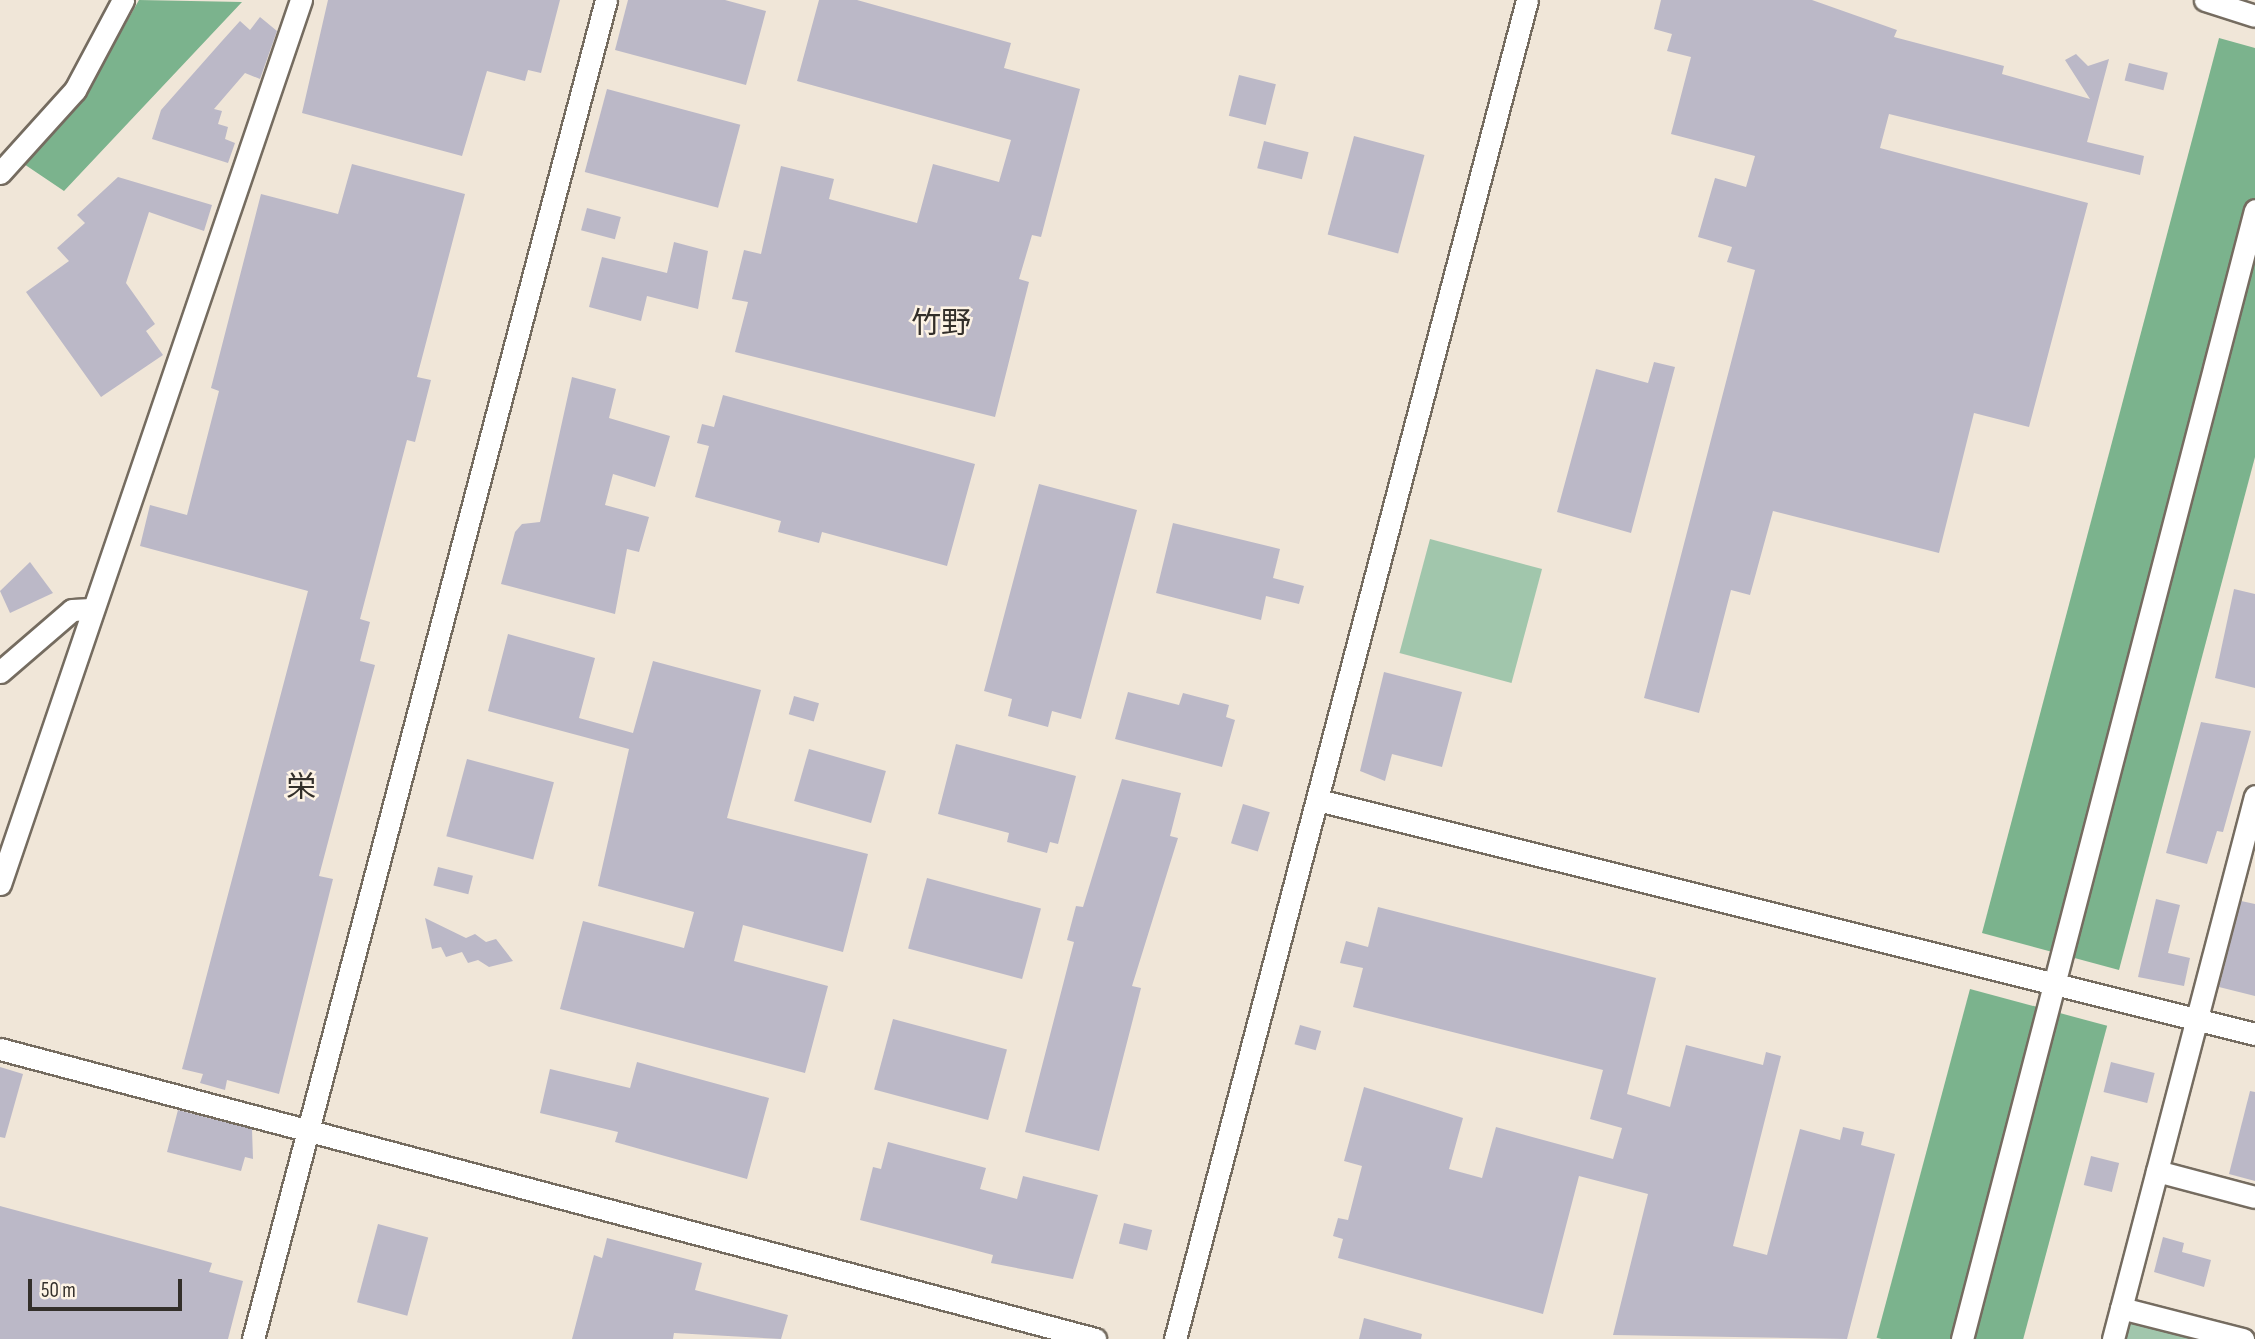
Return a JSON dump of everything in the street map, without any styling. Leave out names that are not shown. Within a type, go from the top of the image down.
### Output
[{"type":"street","points":[[0,173],[75,90],[123,0]]},
{"type":"street","points":[[0,884],[91,609],[301,0]]},
{"type":"street","points":[[253,1339],[606,0]]},
{"type":"street","points":[[1175,1339],[1527,0]]},
{"type":"street","points":[[2205,0],[2255,16]]},
{"type":"street","points":[[1962,1339],[2057,983],[2255,211]]},
{"type":"street","points":[[0,672],[72,610],[91,609]]},
{"type":"street","points":[[2113,1339],[2197,1018],[2246,869],[2255,796]]},
{"type":"street","points":[[1318,800],[2255,1034]]},
{"type":"street","points":[[0,1049],[1095,1339]]},
{"type":"street","points":[[2157,1171],[2255,1198]]},
{"type":"street","points":[[2121,1308],[2243,1339]]},
{"type":"green space","points":[[139,0],[242,2],[64,191],[18,160],[89,89]]},
{"type":"green space","points":[[2219,38],[2255,48],[2255,457],[2119,970],[1982,933]]},
{"type":"green space","points":[[1430,539],[1542,569],[1512,683],[1399,653]]},
{"type":"green space","points":[[1970,989],[2107,1026],[2023,1339],[1877,1338]]},
{"type":"green space","points":[[2121,1308],[2243,1339],[2113,1339]]},
{"type":"building","points":[[328,0],[560,0],[541,73],[528,70],[525,81],[487,71],[462,156],[302,113]]},
{"type":"building","points":[[628,0],[725,0],[766,11],[746,85],[615,50]]},
{"type":"building","points":[[819,0],[857,0],[1011,43],[1004,68],[1080,89],[1041,237],[1032,235],[1019,279],[1029,282],[995,417],[735,352],[748,302],[732,299],[744,250],[761,254],[781,166],[834,179],[829,199],[917,223],[933,164],[999,182],[1011,140],[797,81]]},
{"type":"building","points":[[1661,0],[1812,0],[1897,30],[1894,37],[2004,66],[2002,74],[2090,99],[2065,60],[2076,54],[2088,66],[2109,59],[2087,142],[2144,156],[2140,175],[1889,114],[1880,148],[2088,203],[2029,427],[1974,413],[1939,553],[1773,511],[1750,595],[1731,590],[1699,713],[1644,698],[1755,270],[1727,262],[1732,247],[1698,237],[1715,178],[1746,187],[1755,156],[1671,134],[1691,57],[1667,51],[1672,34],[1654,29]]},
{"type":"building","points":[[260,17],[277,31],[260,79],[245,73],[214,109],[222,111],[218,124],[228,127],[225,139],[235,143],[228,163],[152,139],[161,110],[222,41],[240,21],[250,30]]},
{"type":"building","points":[[2129,63],[2168,73],[2163,90],[2125,80]]},
{"type":"building","points":[[1239,75],[1276,84],[1266,125],[1229,116]]},
{"type":"building","points":[[607,89],[740,125],[718,208],[585,172]]},
{"type":"building","points":[[1354,136],[1425,155],[1398,253],[1328,235]]},
{"type":"building","points":[[1264,141],[1309,152],[1302,179],[1257,168]]},
{"type":"building","points":[[352,164],[465,194],[417,377],[431,380],[415,442],[407,440],[360,619],[370,622],[360,661],[375,665],[319,876],[333,879],[279,1094],[227,1080],[225,1090],[200,1083],[203,1074],[182,1069],[308,591],[140,546],[150,505],[187,515],[219,391],[211,388],[261,194],[338,214]]},
{"type":"building","points":[[118,177],[212,205],[204,231],[149,212],[126,283],[155,324],[146,331],[163,355],[101,397],[26,292],[69,261],[57,248],[85,223],[77,215]]},
{"type":"building","points":[[587,208],[621,217],[615,239],[581,230]]},
{"type":"building","points":[[674,242],[708,251],[698,309],[647,296],[641,321],[589,307],[602,257],[667,273]]},
{"type":"building","points":[[1654,362],[1675,367],[1631,533],[1557,512],[1596,369],[1648,383]]},
{"type":"building","points":[[572,377],[616,389],[609,418],[670,436],[655,487],[613,474],[605,505],[649,517],[639,552],[627,549],[615,614],[501,584],[515,532],[522,524],[540,522]]},
{"type":"building","points":[[723,395],[975,464],[947,566],[822,532],[819,543],[778,532],[781,521],[695,497],[709,446],[697,443],[702,424],[714,427]]},
{"type":"building","points":[[1039,484],[1137,510],[1081,719],[1052,711],[1048,727],[1008,716],[1012,699],[984,691]]},
{"type":"building","points":[[1173,523],[1280,549],[1273,578],[1304,586],[1299,604],[1266,596],[1261,620],[1156,593]]},
{"type":"building","points":[[30,562],[53,593],[10,613],[0,591]]},
{"type":"building","points":[[2234,589],[2255,594],[2255,688],[2215,678]]},
{"type":"building","points":[[508,634],[595,658],[579,718],[633,733],[653,661],[761,690],[727,818],[868,854],[843,952],[743,925],[734,961],[828,986],[805,1073],[560,1009],[583,921],[684,948],[694,912],[598,886],[629,749],[488,711]]},
{"type":"building","points":[[1384,672],[1462,692],[1442,767],[1392,754],[1385,781],[1360,771]]},
{"type":"building","points":[[1128,692],[1179,705],[1183,693],[1229,705],[1226,717],[1235,720],[1222,767],[1115,739]]},
{"type":"building","points":[[794,696],[819,703],[814,721],[789,714]]},
{"type":"building","points":[[2201,722],[2251,731],[2223,832],[2217,831],[2207,864],[2166,853]]},
{"type":"building","points":[[956,744],[1076,776],[1058,844],[1050,842],[1047,853],[1007,842],[1009,833],[938,814]]},
{"type":"building","points":[[809,749],[886,771],[871,823],[794,801]]},
{"type":"building","points":[[467,759],[554,782],[533,860],[446,836]]},
{"type":"building","points":[[1122,779],[1181,793],[1170,836],[1178,838],[1132,986],[1141,988],[1099,1151],[1025,1132],[1074,942],[1067,940],[1076,906],[1083,907]]},
{"type":"building","points":[[1243,804],[1270,812],[1258,851],[1231,843]]},
{"type":"building","points":[[438,867],[473,876],[468,894],[433,885]]},
{"type":"building","points":[[927,878],[1041,909],[1022,979],[908,949]]},
{"type":"building","points":[[2156,899],[2180,905],[2168,953],[2190,958],[2184,986],[2138,977]]},
{"type":"building","points":[[2241,901],[2255,904],[2255,996],[2219,987]]},
{"type":"building","points":[[1378,907],[1656,978],[1627,1094],[1670,1107],[1686,1045],[1763,1065],[1766,1052],[1781,1056],[1733,1246],[1767,1255],[1800,1129],[1840,1140],[1843,1127],[1864,1132],[1861,1145],[1895,1154],[1847,1339],[1613,1335],[1648,1194],[1579,1176],[1543,1314],[1338,1258],[1343,1239],[1333,1236],[1338,1218],[1348,1220],[1362,1166],[1344,1161],[1364,1087],[1463,1118],[1449,1169],[1482,1178],[1496,1127],[1613,1159],[1622,1128],[1590,1119],[1603,1070],[1353,1007],[1363,968],[1340,963],[1346,941],[1368,947]]},
{"type":"building","points":[[425,918],[466,938],[475,934],[486,942],[496,939],[513,961],[489,967],[478,960],[468,963],[462,952],[446,957],[441,947],[432,949]]},
{"type":"building","points":[[893,1019],[1007,1050],[988,1120],[874,1090]]},
{"type":"building","points":[[1300,1025],[1321,1031],[1316,1050],[1294,1044]]},
{"type":"building","points":[[637,1062],[769,1098],[747,1179],[615,1142],[618,1132],[540,1113],[550,1069],[630,1088]]},
{"type":"building","points":[[2111,1062],[2155,1073],[2147,1103],[2104,1092]]},
{"type":"building","points":[[0,1067],[23,1074],[5,1138],[0,1137]]},
{"type":"building","points":[[2250,1091],[2255,1092],[2255,1181],[2229,1174]]},
{"type":"building","points":[[178,1110],[252,1129],[253,1159],[245,1157],[241,1171],[167,1152]]},
{"type":"building","points":[[888,1142],[986,1168],[980,1189],[1017,1199],[1023,1176],[1098,1195],[1073,1279],[991,1263],[993,1255],[860,1220],[873,1167],[881,1169]]},
{"type":"building","points":[[2091,1156],[2119,1163],[2112,1192],[2084,1185]]},
{"type":"building","points":[[0,1206],[212,1263],[209,1272],[243,1281],[228,1339],[0,1339]]},
{"type":"building","points":[[1124,1223],[1152,1230],[1147,1250],[1119,1243]]},
{"type":"building","points":[[378,1224],[428,1237],[407,1316],[357,1302]]},
{"type":"building","points":[[2163,1237],[2184,1243],[2182,1252],[2211,1260],[2204,1287],[2154,1272]]},
{"type":"building","points":[[607,1238],[702,1263],[695,1290],[788,1315],[781,1339],[674,1333],[673,1339],[572,1339],[594,1255],[602,1258]]},
{"type":"building","points":[[1364,1318],[1422,1334],[1421,1339],[1359,1339]]},
{"type":"district","name":"竹野","points":[[941,324]]},
{"type":"district","name":"栄","points":[[301,788]]}]
